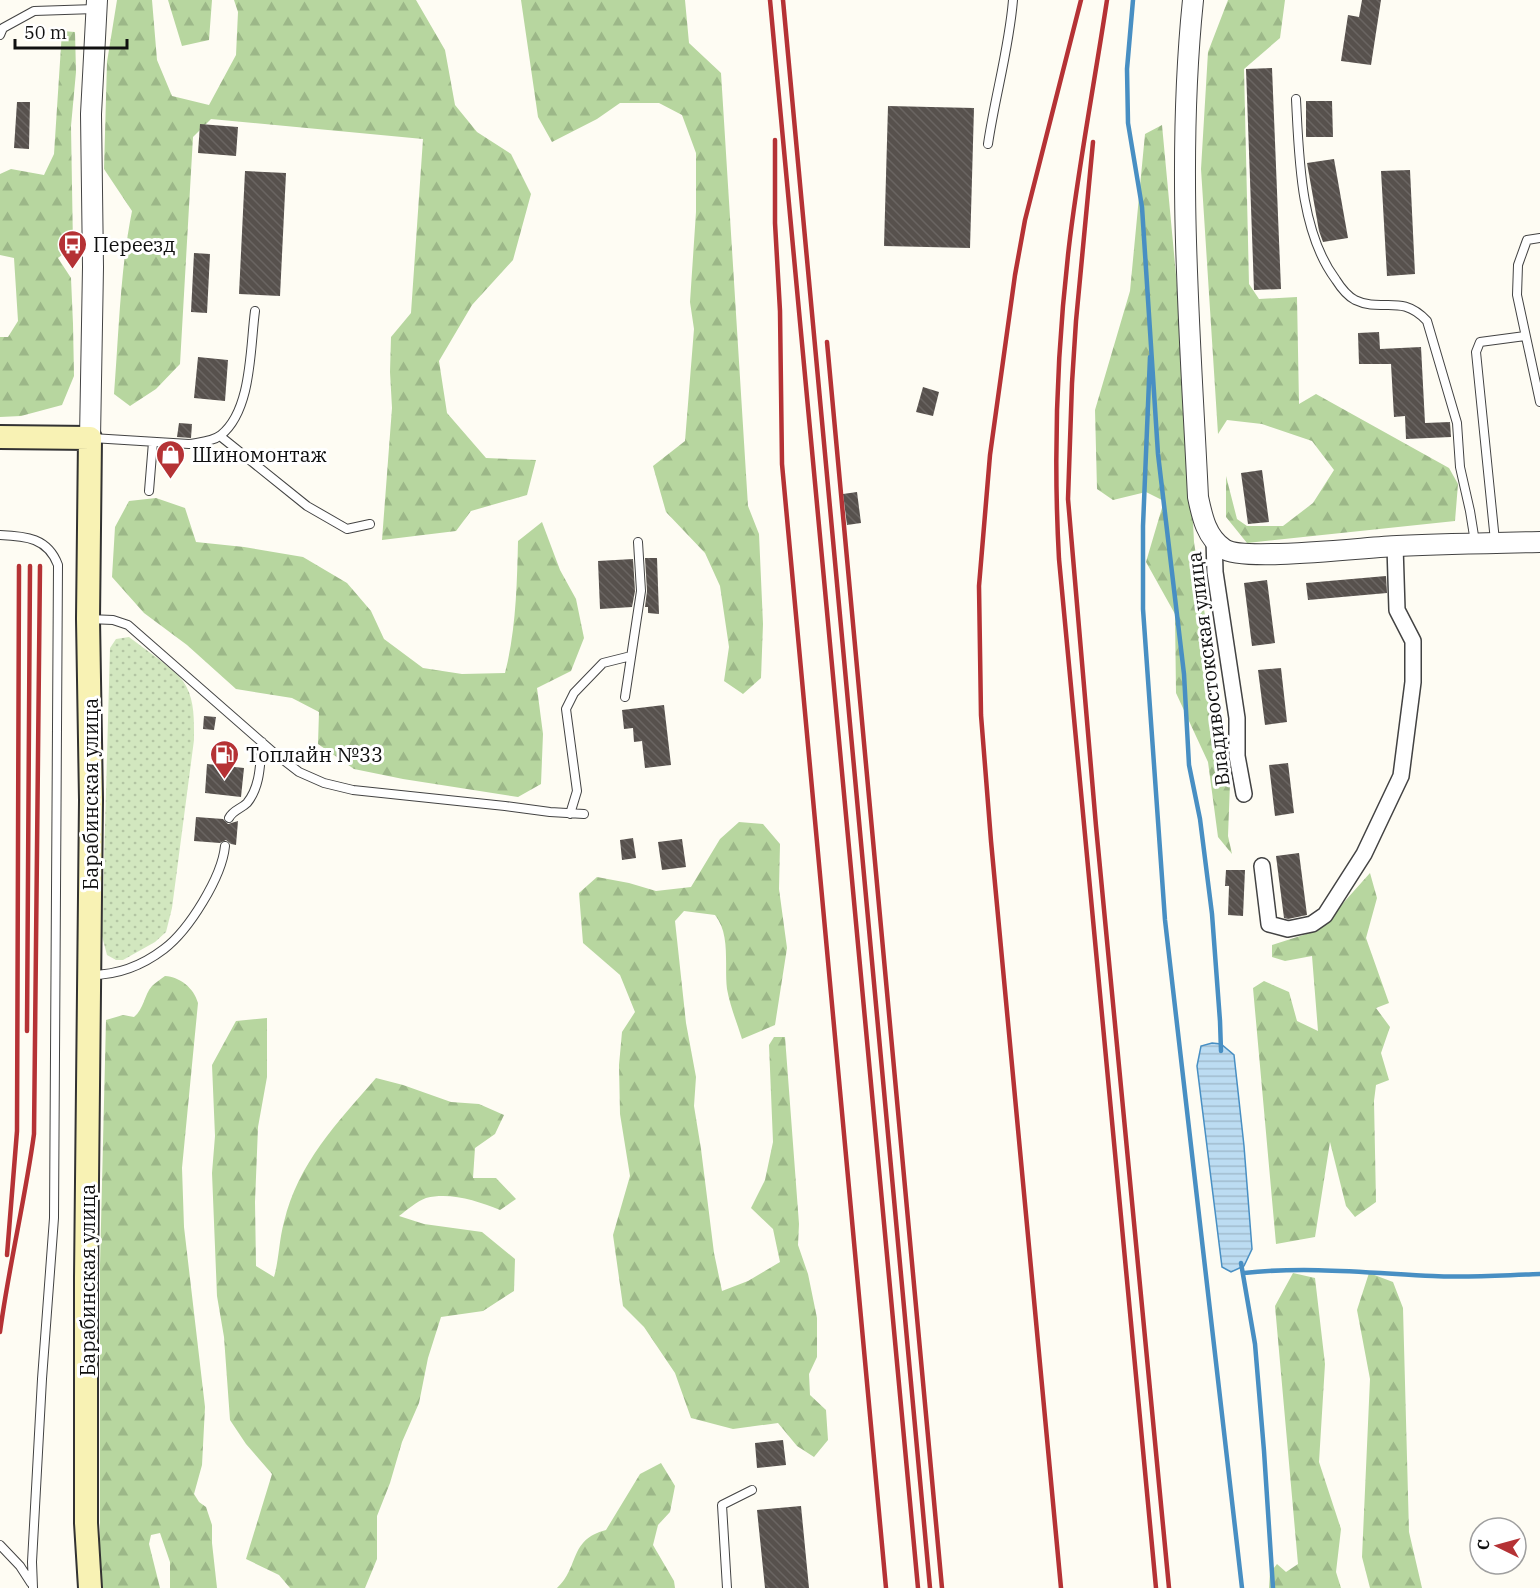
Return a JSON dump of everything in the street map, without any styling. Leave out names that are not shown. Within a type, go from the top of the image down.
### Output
[{"type":"main road","points":[[0,437],[90,438]]},
{"type":"main road","name":"Барабинская улица","points":[[90,438],[88,619],[91,800],[86,1302],[86,1523],[90,1588]]},
{"type":"street","points":[[1193,0],[1184,138],[1185,246],[1198,497],[1203,522],[1214,539],[1225,550],[1242,554],[1395,546],[1540,542]]},
{"type":"street","name":"Барабинская улица","points":[[90,438],[93,267],[91,114],[97,4]]},
{"type":"street","name":"Владивостокская улица","points":[[1214,539],[1215,572],[1238,718],[1237,756],[1244,794]]},
{"type":"street","points":[[1262,866],[1269,924],[1288,929],[1312,924],[1325,915],[1364,854],[1401,776],[1413,682],[1413,641],[1397,610],[1395,546]]},
{"type":"lane","points":[[988,144],[994,101],[1011,31],[1013,0]]},
{"type":"lane","points":[[0,35],[3,28],[34,11],[97,4]]},
{"type":"lane","points":[[1296,99],[1299,159],[1310,224],[1326,266],[1344,292],[1353,299],[1364,304],[1405,306],[1418,312],[1426,321],[1457,423],[1460,467],[1475,544]]},
{"type":"lane","points":[[1540,238],[1527,240],[1518,265],[1517,295],[1540,402]]},
{"type":"lane","points":[[90,438],[189,444],[206,442],[220,435],[236,417],[245,391],[255,311]]},
{"type":"lane","points":[[1496,543],[1476,352],[1480,342],[1525,336]]},
{"type":"lane","points":[[220,435],[317,512],[347,529],[370,524]]},
{"type":"lane","points":[[149,490],[153,442]]},
{"type":"lane","points":[[0,535],[30,538],[54,554],[58,565],[54,1208],[42,1379],[32,1562],[33,1588]]},
{"type":"lane","points":[[625,697],[641,591],[638,542]]},
{"type":"lane","points":[[88,619],[113,620],[128,624],[262,742],[299,772],[324,783],[353,790],[584,814]]},
{"type":"lane","points":[[570,814],[577,791],[566,709],[574,693],[603,663],[631,656]]},
{"type":"lane","points":[[229,818],[232,812],[246,804],[255,791],[259,777],[262,742]]},
{"type":"lane","points":[[89,975],[121,972],[166,948],[203,901],[215,880],[225,846]]},
{"type":"lane","points":[[727,1588],[722,1505],[752,1490]]},
{"type":"lane","points":[[0,1545],[30,1579],[33,1588]]},
{"type":"green space","points":[[117,0],[152,0],[157,60],[172,96],[209,105],[236,55],[238,12],[234,0],[416,0],[445,50],[455,105],[477,132],[511,154],[531,194],[513,260],[472,305],[439,361],[447,413],[486,458],[536,460],[527,495],[471,511],[456,531],[382,540],[392,408],[391,337],[411,313],[423,139],[211,119],[193,137],[180,364],[156,389],[130,406],[114,394],[122,279],[132,211],[104,169],[107,62]]},
{"type":"green space","points":[[168,0],[212,0],[209,40],[182,46]]},
{"type":"green space","points":[[521,0],[685,0],[689,43],[721,73],[748,506],[759,534],[763,624],[761,678],[743,694],[724,681],[729,647],[720,586],[705,553],[666,512],[653,466],[685,441],[694,329],[690,302],[696,212],[696,153],[682,115],[659,103],[620,103],[597,119],[552,142],[538,117]]},
{"type":"green space","points":[[1228,0],[1285,0],[1280,38],[1244,69],[1249,284],[1259,299],[1297,297],[1299,404],[1316,394],[1449,468],[1458,484],[1455,521],[1247,543],[1226,517],[1226,476],[1237,519],[1247,526],[1283,526],[1313,503],[1334,470],[1312,441],[1262,424],[1227,420],[1218,434],[1201,169],[1208,52]]},
{"type":"green space","points":[[62,31],[75,32],[76,72],[71,126],[73,246],[58,258],[71,278],[74,376],[62,405],[21,416],[0,417],[0,337],[8,337],[18,321],[14,258],[0,255],[0,174],[11,169],[44,175],[54,154]]},
{"type":"green space","points":[[1162,125],[1186,382],[1194,542],[1230,783],[1228,836],[1232,854],[1218,837],[1208,762],[1176,693],[1175,614],[1146,562],[1164,501],[1146,492],[1113,500],[1097,489],[1095,410],[1130,291],[1145,134]]},
{"type":"green space","points":[[156,498],[185,508],[196,542],[303,557],[347,583],[371,611],[384,639],[423,668],[462,674],[505,673],[514,624],[518,541],[542,522],[560,570],[576,599],[584,638],[571,671],[537,688],[543,734],[541,784],[518,797],[354,769],[318,744],[319,712],[292,698],[236,689],[187,645],[144,613],[112,577],[115,527],[129,501]]},
{"type":"green space","points":[[129,637],[165,664],[183,681],[192,702],[194,740],[172,908],[166,932],[155,942],[123,960],[116,960],[107,955],[102,936],[110,648],[116,639]]},
{"type":"green space","points":[[739,822],[763,824],[780,844],[779,889],[787,948],[775,1025],[742,1039],[727,989],[725,941],[720,923],[715,915],[684,911],[675,921],[686,1023],[696,1077],[694,1106],[714,1253],[722,1291],[748,1281],[780,1262],[773,1229],[751,1208],[765,1180],[773,1142],[769,1045],[774,1037],[785,1037],[799,1224],[798,1245],[808,1274],[817,1318],[817,1357],[809,1374],[810,1395],[826,1410],[828,1440],[814,1457],[797,1446],[778,1423],[733,1429],[691,1418],[675,1373],[644,1327],[623,1306],[613,1235],[630,1176],[620,1114],[619,1065],[622,1032],[635,1012],[620,975],[583,943],[579,893],[597,877],[656,891],[691,887],[720,839]]},
{"type":"green space","points":[[1370,873],[1377,898],[1366,938],[1389,1003],[1376,1008],[1390,1027],[1381,1053],[1389,1080],[1376,1085],[1374,1101],[1376,1202],[1355,1217],[1346,1206],[1330,1142],[1315,1237],[1276,1244],[1253,988],[1264,981],[1289,992],[1297,1021],[1318,1031],[1312,956],[1285,961],[1272,957],[1272,945],[1319,930]]},
{"type":"green space","points":[[165,976],[186,984],[198,1003],[182,1168],[184,1227],[205,1407],[202,1465],[194,1494],[206,1507],[212,1525],[217,1588],[170,1588],[170,1562],[160,1533],[151,1535],[149,1544],[160,1588],[100,1588],[100,1265],[106,1020],[123,1015],[134,1017],[152,986]]},
{"type":"green space","points":[[267,1018],[267,1077],[258,1127],[255,1202],[256,1266],[274,1277],[284,1222],[299,1181],[309,1162],[333,1128],[376,1078],[451,1102],[479,1104],[504,1115],[495,1134],[475,1148],[473,1178],[496,1178],[516,1199],[500,1210],[464,1198],[435,1196],[419,1201],[399,1216],[424,1224],[482,1232],[515,1259],[514,1291],[483,1311],[441,1317],[428,1358],[419,1403],[402,1442],[377,1516],[377,1559],[365,1588],[290,1588],[279,1575],[246,1559],[272,1474],[246,1444],[230,1420],[224,1337],[217,1296],[212,1173],[215,1136],[212,1065],[236,1021]]},
{"type":"green space","points":[[1293,1273],[1315,1278],[1325,1364],[1319,1462],[1341,1529],[1336,1572],[1341,1588],[1269,1588],[1270,1573],[1277,1564],[1286,1572],[1298,1564],[1275,1306]]},
{"type":"green space","points":[[1369,1273],[1393,1282],[1403,1308],[1409,1532],[1422,1588],[1370,1588],[1362,1557],[1370,1379],[1357,1310]]},
{"type":"green space","points":[[661,1463],[675,1486],[670,1512],[658,1525],[653,1545],[674,1581],[675,1588],[557,1588],[564,1580],[580,1547],[586,1540],[606,1530],[640,1474]]},
{"type":"water","points":[[1212,1043],[1221,1044],[1234,1055],[1244,1146],[1252,1249],[1244,1266],[1231,1272],[1222,1267],[1197,1066],[1201,1046]]},
{"type":"building","points":[[1362,0],[1381,0],[1371,65],[1341,61],[1348,15],[1359,17]]},
{"type":"building","points":[[1272,68],[1281,289],[1254,290],[1246,69]]},
{"type":"building","points":[[1306,101],[1332,101],[1333,137],[1306,137]]},
{"type":"building","points":[[17,102],[30,102],[29,149],[14,148]]},
{"type":"building","points":[[888,106],[974,108],[970,248],[884,246]]},
{"type":"building","points":[[200,124],[238,127],[236,156],[198,153]]},
{"type":"building","points":[[1334,159],[1348,238],[1323,242],[1307,163]]},
{"type":"building","points":[[1410,170],[1415,274],[1387,276],[1381,171]]},
{"type":"building","points":[[245,171],[286,173],[280,296],[239,294]]},
{"type":"building","points":[[194,253],[210,254],[207,313],[191,312]]},
{"type":"building","points":[[1379,332],[1380,349],[1421,347],[1425,423],[1450,422],[1451,437],[1406,439],[1405,416],[1394,417],[1391,364],[1359,364],[1358,333]]},
{"type":"building","points":[[198,357],[228,360],[225,401],[194,398]]},
{"type":"building","points":[[923,387],[939,392],[933,416],[916,412]]},
{"type":"building","points":[[179,423],[192,424],[191,438],[177,437]]},
{"type":"building","points":[[1262,470],[1269,522],[1248,524],[1241,473]]},
{"type":"building","points":[[857,492],[861,523],[847,525],[843,494]]},
{"type":"building","points":[[645,558],[657,558],[659,614],[648,613],[648,607],[645,607],[647,591]]},
{"type":"building","points":[[633,559],[635,591],[632,607],[600,609],[598,561]]},
{"type":"building","points":[[1386,576],[1387,593],[1308,600],[1306,583]]},
{"type":"building","points":[[1267,580],[1275,643],[1252,646],[1244,583]]},
{"type":"building","points":[[1281,668],[1287,722],[1265,725],[1258,670]]},
{"type":"building","points":[[664,705],[671,765],[645,768],[642,741],[634,742],[633,728],[624,729],[622,710]]},
{"type":"building","points":[[204,716],[216,717],[214,730],[203,729]]},
{"type":"building","points":[[1288,763],[1294,813],[1275,816],[1269,765]]},
{"type":"building","points":[[207,764],[244,768],[241,797],[205,793]]},
{"type":"building","points":[[196,817],[223,819],[228,824],[238,821],[236,845],[226,840],[220,843],[194,841]]},
{"type":"building","points":[[633,838],[636,858],[622,860],[620,840]]},
{"type":"building","points":[[682,839],[686,867],[662,870],[658,842]]},
{"type":"building","points":[[1299,853],[1307,915],[1288,919],[1284,918],[1276,856]]},
{"type":"building","points":[[1226,870],[1245,870],[1243,916],[1228,915],[1229,886],[1225,886]]},
{"type":"building","points":[[783,1440],[786,1465],[757,1468],[755,1443]]},
{"type":"building","points":[[801,1506],[809,1588],[765,1588],[757,1510]]},
{"type":"waterway","points":[[1133,0],[1127,69],[1128,123],[1142,207],[1158,454],[1184,674],[1189,765],[1200,819],[1212,914],[1221,1051]]},
{"type":"waterway","points":[[1150,357],[1143,526],[1143,609],[1165,920],[1242,1588]]},
{"type":"waterway","points":[[1241,1263],[1255,1344],[1273,1588]]},
{"type":"waterway","points":[[1244,1273],[1315,1270],[1446,1277],[1540,1274]]},
{"type":"railway","points":[[770,0],[918,1588]]},
{"type":"railway","points":[[783,0],[930,1588]]},
{"type":"railway","points":[[1061,1588],[991,841],[981,715],[979,586],[990,455],[1015,275],[1025,220],[1081,0]]},
{"type":"railway","points":[[1107,0],[1078,178],[1066,278],[1057,398],[1057,519],[1156,1588]]},
{"type":"railway","points":[[775,140],[782,464],[886,1588]]},
{"type":"railway","points":[[1093,142],[1076,321],[1068,499],[1096,826],[1169,1588]]},
{"type":"railway","points":[[827,342],[942,1588]]},
{"type":"railway","points":[[7,1255],[17,1131],[19,566]]},
{"type":"railway","points":[[27,1031],[30,566]]},
{"type":"railway","points":[[0,1332],[34,1134],[40,566]]},
{"type":"place","name":"Переезд","points":[[72,270]]},
{"type":"place","name":"Шиномонтаж","points":[[171,480]]},
{"type":"place","name":"Топлайн №33","points":[[225,780]]}]
